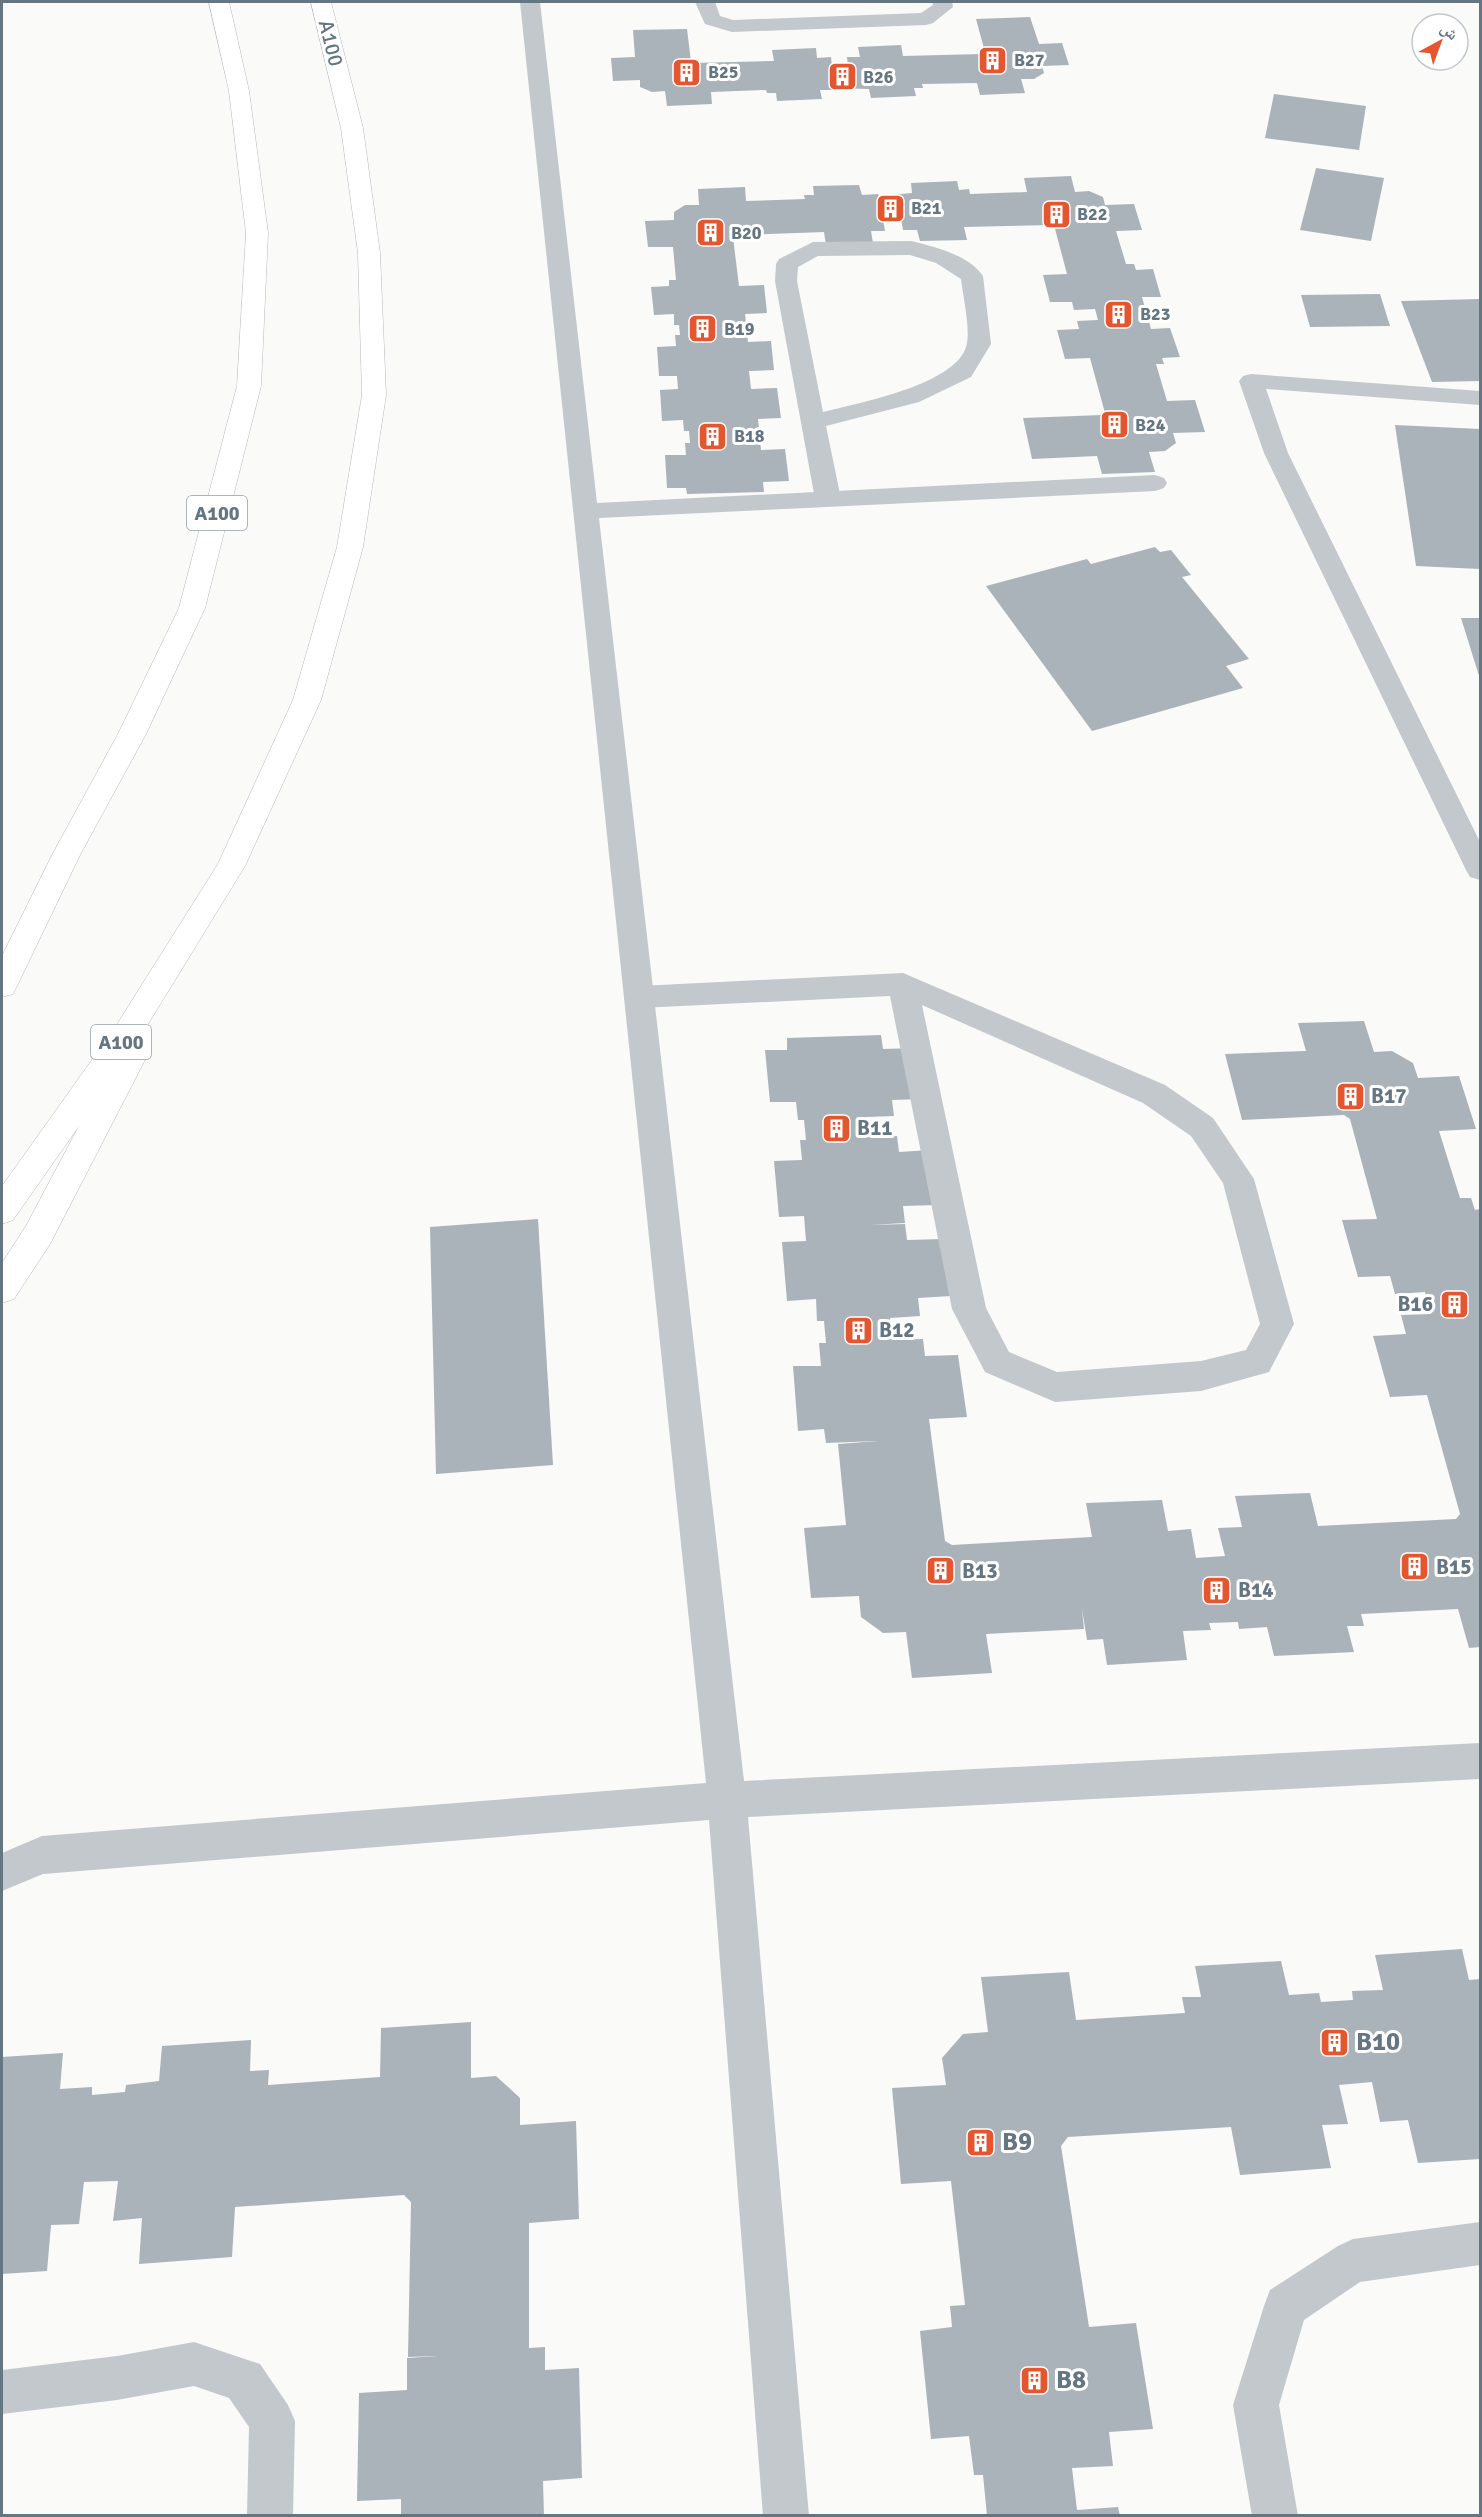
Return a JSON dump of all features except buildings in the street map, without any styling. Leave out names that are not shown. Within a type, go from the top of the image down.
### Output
[{"type":"highway","name":"A100","points":[[2,985],[66,855],[132,734],[192,608],[249,386],[257,233],[239,91],[219,2]]},
{"type":"highway","name":"A100","points":[[2,1211],[125,1037],[231,866],[307,700],[350,547],[374,395],[369,253],[352,128],[321,2]]},
{"type":"highway","points":[[2,1289],[38,1235],[231,866]]},
{"type":"street","points":[[530,2],[728,1800],[786,2516]]},
{"type":"street","points":[[705,2],[712,20],[732,26],[926,19],[943,7],[942,2]]},
{"type":"street","points":[[814,422],[911,397],[963,372],[979,344],[972,276],[944,258],[911,248],[813,249],[787,264],[786,281],[828,499]]},
{"type":"street","points":[[1480,398],[1251,381],[1276,453],[1480,870]]},
{"type":"street","points":[[586,511],[1155,483]]},
{"type":"street","points":[[640,997],[903,984],[1154,1094],[1202,1126],[1238,1179],[1277,1324],[1257,1362],[1201,1376],[1055,1387],[997,1362],[969,1309],[903,984]]},
{"type":"street","points":[[2,1872],[42,1855],[728,1800],[1480,1761]]},
{"type":"street","points":[[1275,2516],[1256,2405],[1286,2306],[1353,2261],[1480,2244]]},
{"type":"street","points":[[2,2392],[117,2378],[194,2364],[244,2380],[272,2421],[270,2516]]},
{"type":"place","name":"B27","points":[[993,60]]},
{"type":"place","name":"B25","points":[[687,72]]},
{"type":"place","name":"B26","points":[[842,77]]},
{"type":"place","name":"B21","points":[[890,208]]},
{"type":"place","name":"B22","points":[[1056,214]]},
{"type":"place","name":"B20","points":[[710,233]]},
{"type":"place","name":"B23","points":[[1119,314]]},
{"type":"place","name":"B19","points":[[703,329]]},
{"type":"place","name":"B24","points":[[1114,425]]},
{"type":"place","name":"B18","points":[[713,436]]},
{"type":"place","name":"B17","points":[[1350,1096]]},
{"type":"place","name":"B11","points":[[836,1128]]},
{"type":"place","name":"B16","points":[[1454,1304]]},
{"type":"place","name":"B12","points":[[858,1330]]},
{"type":"place","name":"B15","points":[[1415,1567]]},
{"type":"place","name":"B13","points":[[941,1571]]},
{"type":"place","name":"B14","points":[[1217,1590]]},
{"type":"place","name":"B10","points":[[1335,2042]]},
{"type":"place","name":"B9","points":[[981,2142]]},
{"type":"place","name":"B8","points":[[1035,2380]]}]
